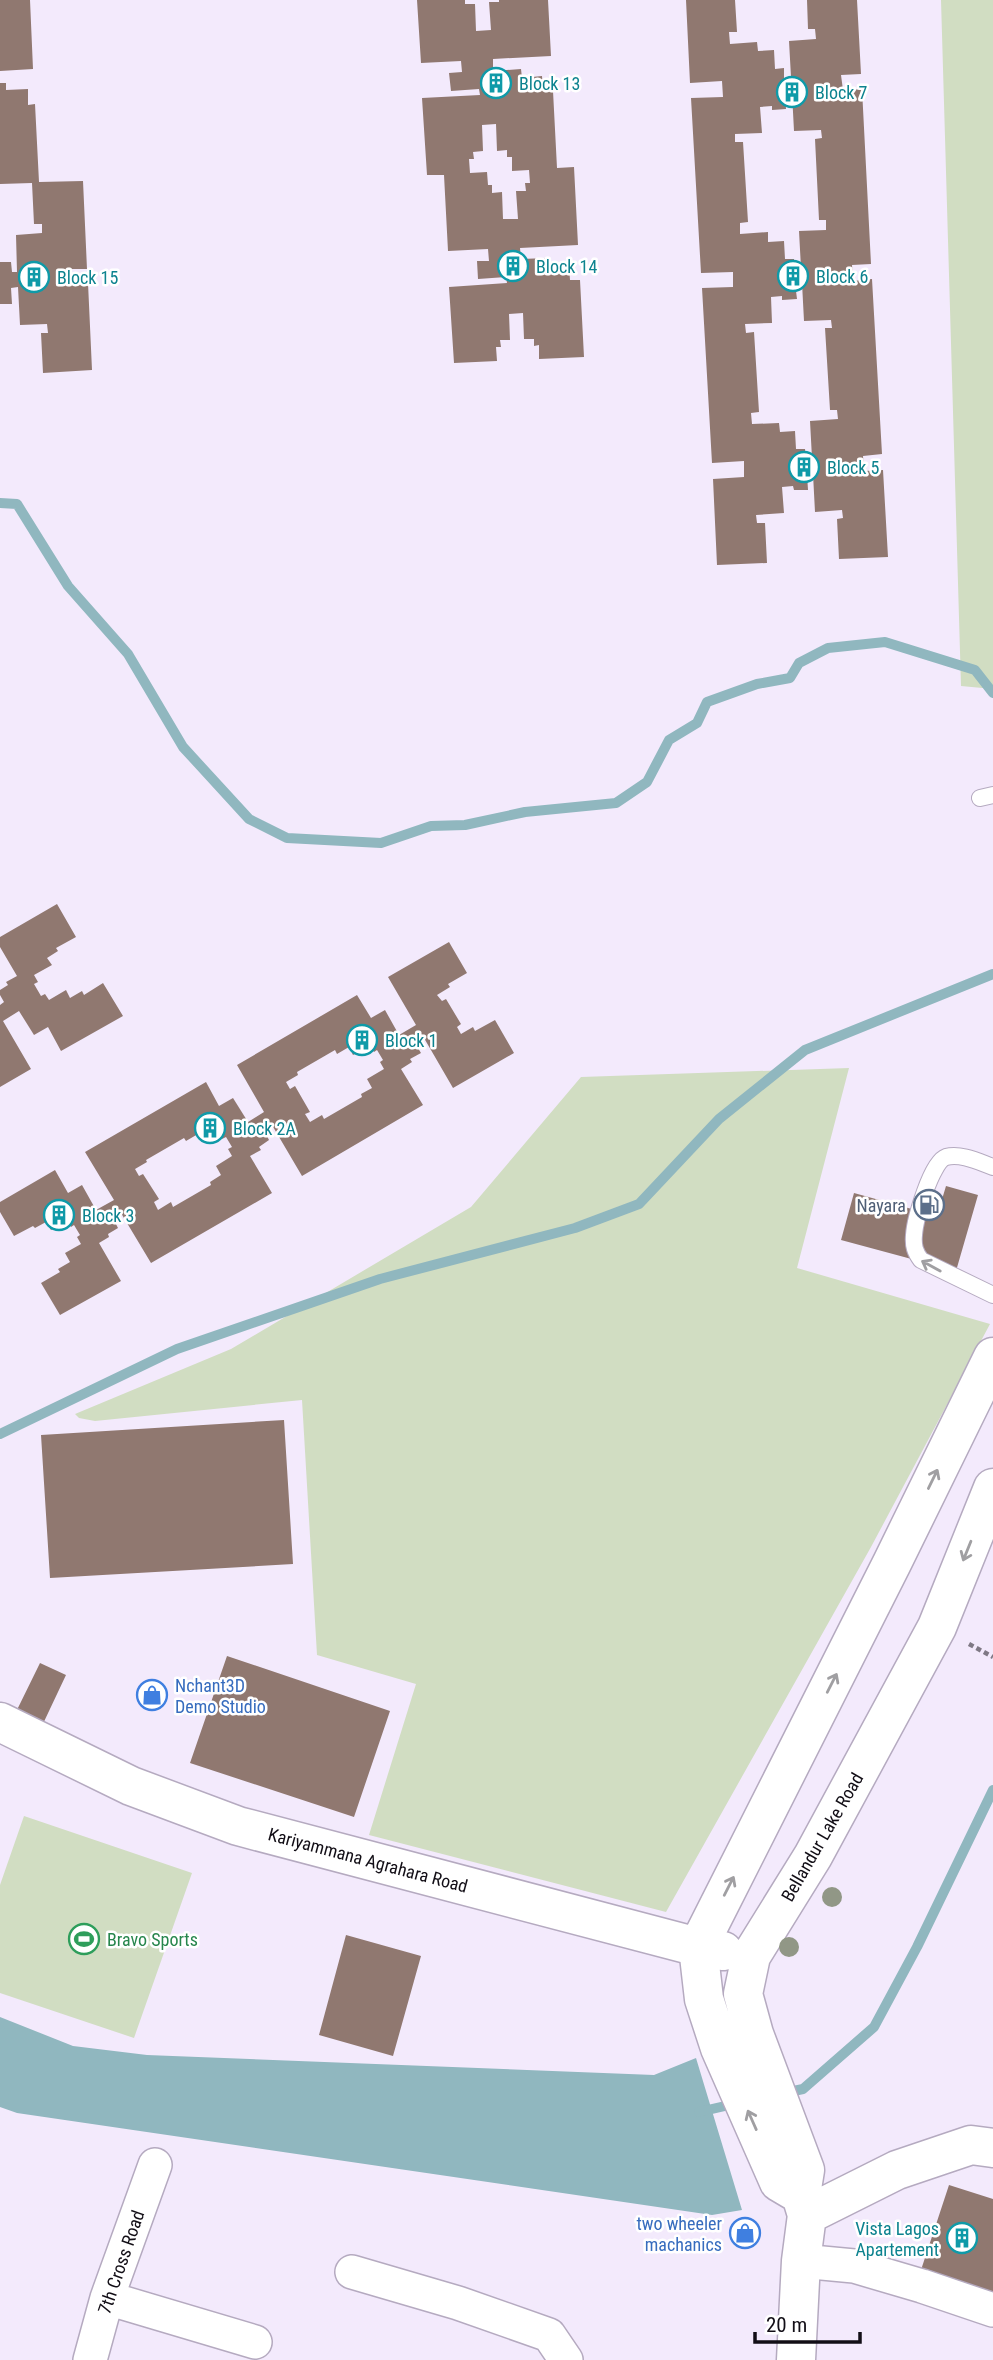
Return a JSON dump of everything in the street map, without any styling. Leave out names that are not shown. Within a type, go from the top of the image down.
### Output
[{"type":"street","points":[[802,2358],[798,2190],[720,2048],[704,1999],[698,1947],[993,1357]]},
{"type":"street","name":"Bellandur Lake Road","points":[[798,2190],[743,1994],[751,1956],[813,1856],[937,1627],[993,1488]]},
{"type":"street","name":"Kariyammana Agrahara Road","points":[[0,1722],[131,1786],[238,1826],[698,1947],[751,1956]]},
{"type":"street","points":[[798,2190],[897,2170],[971,2145],[993,2148]]},
{"type":"street","name":"7th Cross Road","points":[[90,2360],[107,2298],[155,2165]]},
{"type":"street","points":[[801,2261],[854,2266],[993,2310]]},
{"type":"street","points":[[352,2272],[458,2303],[549,2335],[566,2360]]},
{"type":"street","points":[[107,2298],[255,2342]]},
{"type":"lane","points":[[993,1167],[960,1156],[944,1157],[935,1165],[914,1234],[914,1250],[921,1261],[993,1295]]},
{"type":"shaded area","points":[[941,0],[993,0],[993,689],[961,686]]},
{"type":"shaded area","points":[[849,1068],[797,1268],[990,1324],[871,1547],[666,1912],[369,1835],[416,1684],[317,1655],[302,1400],[95,1421],[79,1418],[75,1414],[231,1349],[471,1207],[581,1077]]},
{"type":"shaded area","name":"Bravo Sports","points":[[24,1816],[192,1873],[134,2038],[0,1993],[0,1885]]},
{"type":"shaded area","points":[[0,2017],[73,2046],[147,2055],[654,2075],[696,2058],[742,2210],[712,2215],[17,2113],[0,2107]]},
{"type":"building","points":[[0,0],[30,0],[33,69],[0,71]]},
{"type":"building","points":[[417,0],[465,0],[465,4],[475,4],[476,31],[491,30],[489,2],[548,0],[551,56],[493,59],[493,71],[521,69],[522,78],[542,76],[543,91],[553,91],[557,168],[574,167],[578,245],[520,248],[521,259],[548,258],[549,266],[569,265],[570,280],[580,280],[584,357],[539,359],[539,345],[534,346],[534,339],[524,339],[523,313],[509,314],[510,340],[500,340],[501,347],[496,347],[497,361],[454,363],[449,287],[507,283],[506,277],[478,279],[477,261],[489,261],[488,249],[448,251],[444,175],[427,175],[422,98],[480,95],[479,89],[451,91],[449,73],[462,72],[461,61],[421,63]],"holes":[[[496,124],[497,151],[507,150],[507,157],[512,157],[512,171],[529,170],[530,183],[525,183],[526,191],[516,191],[518,219],[503,219],[502,192],[492,193],[487,172],[470,173],[469,159],[474,159],[473,152],[483,151],[482,125]]]},
{"type":"building","points":[[686,0],[735,0],[737,32],[729,32],[730,44],[757,42],[758,51],[774,50],[775,69],[784,68],[784,78],[791,77],[789,41],[816,39],[815,29],[808,29],[807,0],[857,0],[861,74],[841,75],[843,90],[862,89],[871,264],[852,265],[853,281],[872,279],[882,454],[863,456],[864,471],[883,470],[888,557],[839,559],[837,519],[843,518],[842,510],[815,512],[813,474],[807,474],[808,490],[794,490],[793,486],[782,487],[784,513],[756,515],[757,523],[765,523],[767,563],[717,565],[713,479],[744,477],[744,461],[712,463],[702,288],[733,287],[733,272],[701,273],[691,98],[723,97],[722,81],[690,83]],"holes":[[[785,93],[792,93],[794,131],[821,130],[822,138],[815,139],[819,220],[826,220],[826,230],[799,231],[801,268],[795,268],[794,259],[785,259],[784,241],[768,242],[768,232],[740,234],[740,223],[748,222],[743,142],[735,142],[735,134],[762,133],[760,107],[786,109]],[[795,283],[802,283],[804,321],[831,320],[832,328],[825,328],[830,410],[837,410],[838,419],[810,421],[812,458],[806,458],[805,449],[796,449],[795,431],[780,432],[779,423],[752,424],[751,413],[759,412],[754,332],[746,333],[745,324],[772,323],[771,297],[782,296],[782,300],[797,299]]]},
{"type":"building","name":"Block 15","points":[[0,83],[6,83],[6,90],[28,89],[28,105],[35,104],[39,182],[83,181],[87,269],[67,269],[68,283],[88,283],[92,370],[43,373],[41,333],[48,333],[47,324],[20,325],[18,287],[11,288],[12,304],[0,304],[0,262],[11,262],[12,272],[17,272],[16,235],[42,233],[42,224],[34,224],[32,183],[0,184]]},
{"type":"building","points":[[57,904],[76,937],[56,948],[58,951],[47,958],[52,965],[34,975],[38,982],[34,984],[41,996],[45,994],[49,1000],[66,990],[70,998],[82,991],[84,995],[103,983],[123,1016],[61,1051],[48,1027],[34,1035],[19,1011],[3,1021],[31,1069],[0,1087],[0,1005],[4,1002],[0,990],[8,985],[6,982],[17,976],[0,947],[0,937]]},
{"type":"building","points":[[449,942],[467,973],[448,984],[450,987],[437,995],[442,1001],[446,999],[461,1024],[457,1027],[461,1034],[473,1027],[475,1031],[495,1020],[514,1053],[453,1088],[424,1038],[415,1043],[421,1053],[410,1059],[412,1062],[401,1069],[423,1105],[302,1176],[272,1125],[264,1130],[269,1140],[259,1147],[261,1150],[250,1156],[272,1193],[151,1263],[121,1213],[113,1218],[118,1228],[99,1243],[121,1281],[60,1315],[41,1283],[60,1272],[58,1269],[70,1262],[65,1253],[81,1244],[77,1237],[80,1235],[67,1220],[51,1230],[46,1222],[14,1236],[0,1212],[0,1202],[55,1170],[68,1193],[82,1185],[96,1210],[114,1200],[85,1152],[206,1082],[219,1106],[233,1098],[248,1122],[264,1112],[237,1065],[357,995],[371,1018],[385,1010],[399,1035],[416,1025],[388,977]],"holes":[[[370,1045],[383,1060],[380,1062],[384,1069],[367,1079],[372,1088],[361,1094],[362,1097],[324,1119],[322,1115],[310,1122],[305,1114],[310,1112],[295,1086],[290,1089],[286,1082],[298,1075],[297,1072],[335,1050],[337,1054],[349,1047],[353,1055]],[[219,1132],[222,1139],[226,1137],[232,1147],[228,1149],[232,1156],[216,1166],[221,1175],[210,1182],[211,1185],[173,1207],[171,1202],[158,1210],[154,1202],[159,1199],[143,1174],[139,1176],[135,1169],[184,1138],[186,1141],[198,1134],[202,1142]]]},
{"type":"building","points":[[946,1186],[978,1195],[956,1271],[841,1240],[854,1193],[937,1216]]},
{"type":"building","points":[[284,1420],[293,1564],[50,1578],[41,1435]]},
{"type":"building","points":[[227,1656],[390,1711],[354,1817],[190,1763]]},
{"type":"building","points":[[40,1663],[66,1675],[41,1728],[14,1716]]},
{"type":"building","points":[[346,1935],[421,1956],[393,2056],[319,2035]]},
{"type":"building","name":"Vista Lagos Apartement","points":[[949,2185],[993,2199],[993,2300],[919,2276]]},
{"type":"waterway","points":[[0,503],[17,504],[68,586],[128,654],[183,747],[249,819],[287,838],[381,843],[431,826],[465,825],[525,812],[616,803],[647,782],[669,740],[697,723],[707,702],[757,684],[790,678],[799,663],[828,648],[885,642],[975,670],[993,693]]},
{"type":"waterway","points":[[0,1434],[177,1349],[380,1279],[575,1228],[639,1204],[719,1119],[805,1050],[993,974]]},
{"type":"waterway","points":[[784,2093],[803,2089],[874,2027],[917,1947],[993,1790]]},
{"type":"waterway","points":[[699,2112],[738,2103]]},
{"type":"place","name":"Block 13","points":[[496,83]]},
{"type":"place","name":"Block 7","points":[[792,92]]},
{"type":"place","name":"Block 14","points":[[513,266]]},
{"type":"place","name":"Block 6","points":[[793,276]]},
{"type":"place","name":"Block 15","points":[[34,277]]},
{"type":"place","name":"Block 5","points":[[804,467]]},
{"type":"place","name":"Block 1","points":[[362,1040]]},
{"type":"place","name":"Block 2A","points":[[210,1128]]},
{"type":"place","name":"Nayara","points":[[929,1205]]},
{"type":"place","name":"Block 3","points":[[59,1215]]},
{"type":"place","name":"Nchant3D Demo Studio","points":[[152,1695]]},
{"type":"place","name":"Bravo Sports","points":[[84,1939]]},
{"type":"place","name":"two wheeler machanics","points":[[745,2233]]},
{"type":"place","name":"Vista Lagos Apartement","points":[[962,2238]]}]
